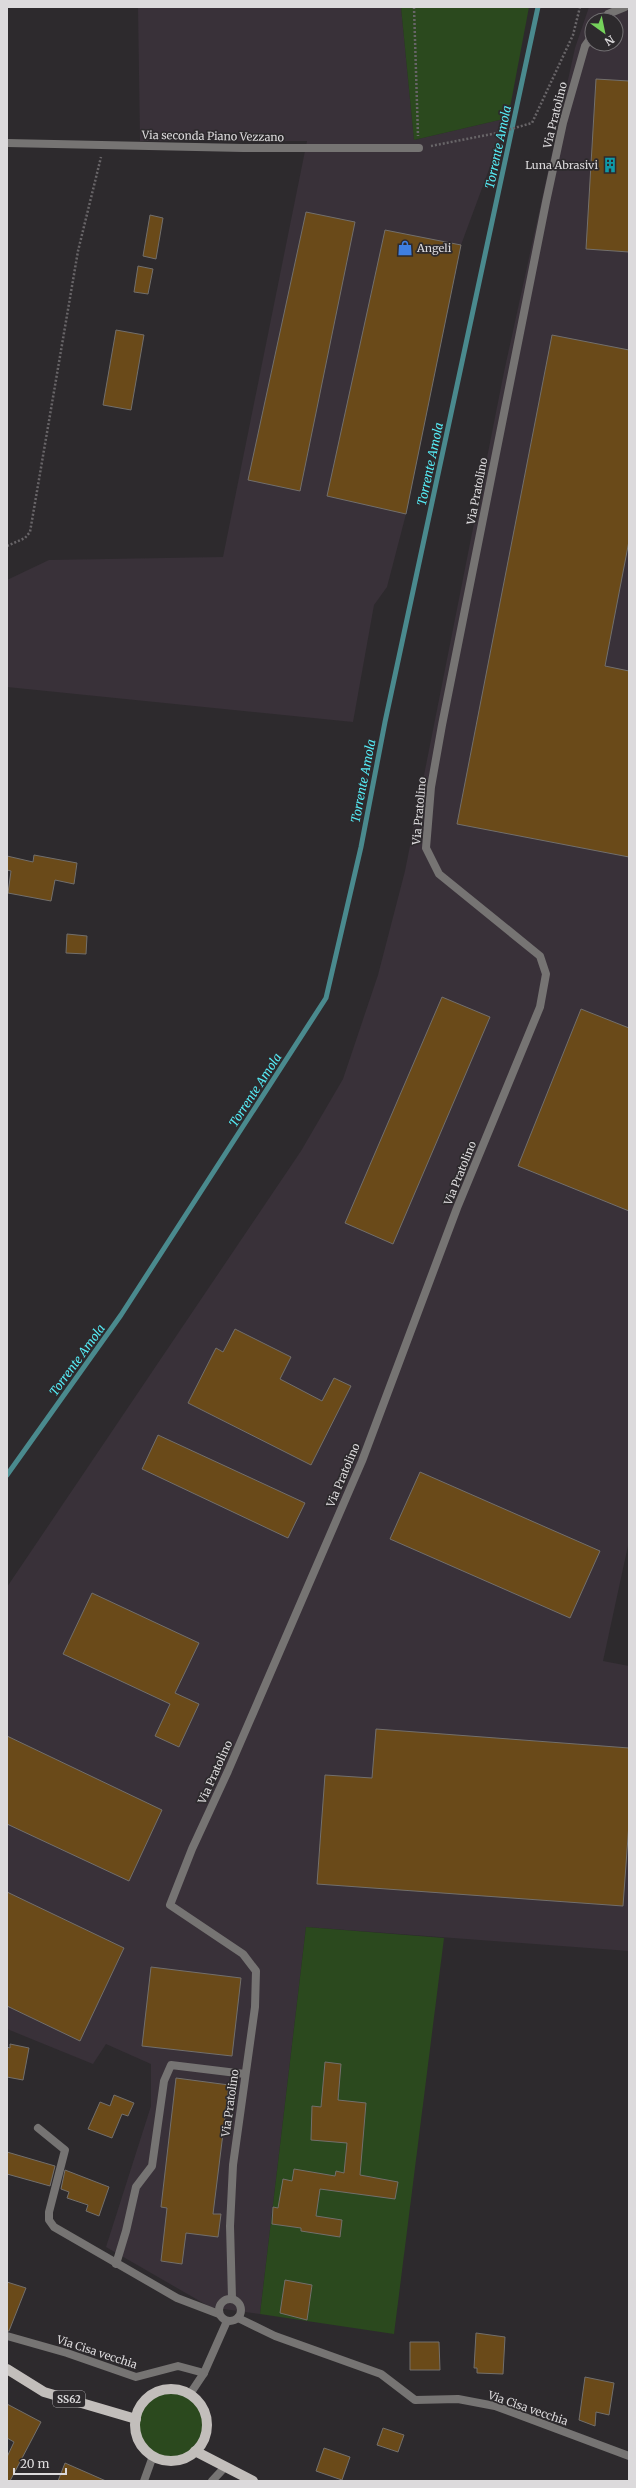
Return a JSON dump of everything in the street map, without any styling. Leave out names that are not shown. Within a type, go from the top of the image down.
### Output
[{"type":"main road","name":"SS62","points":[[7,2369],[44,2392],[136,2419]]},
{"type":"main road","points":[[171,2389],[190,2394],[198,2401],[207,2421],[204,2438],[195,2451],[186,2457],[175,2460],[164,2460],[153,2456],[139,2440],[136,2419],[144,2401],[161,2390],[171,2389]]},
{"type":"main road","points":[[195,2451],[253,2481]]},
{"type":"street","points":[[613,12],[625,7]]},
{"type":"street","name":"Via Pratolino","points":[[232,2298],[230,2226],[233,2165],[255,2007],[256,1971],[243,1954],[170,1905],[192,1849],[228,1771],[362,1461],[457,1208],[540,1007],[546,974],[540,956],[439,874],[426,848],[431,787],[441,733],[546,202],[562,123],[584,49]]},
{"type":"street","name":"Via seconda Piano Vezzano","points":[[7,143],[419,148]]},
{"type":"street","points":[[116,2264],[126,2231],[136,2187],[152,2166],[164,2081],[171,2065],[200,2067],[245,2074]]},
{"type":"street","points":[[38,2128],[65,2150],[49,2212],[50,2220],[54,2227],[177,2298],[219,2314],[227,2321]]},
{"type":"street","points":[[219,2314],[221,2302],[232,2298],[239,2302],[241,2307],[238,2318],[227,2321]]},
{"type":"street","name":"Via Cisa vecchia","points":[[238,2318],[275,2336],[381,2374],[415,2400],[458,2398],[495,2406],[629,2456]]},
{"type":"street","points":[[190,2394],[204,2373],[227,2321]]},
{"type":"street","name":"Via Cisa vecchia","points":[[7,2336],[67,2353],[136,2377],[178,2366],[204,2373]]},
{"type":"street","points":[[144,2481],[153,2456]]},
{"type":"street","points":[[212,2481],[225,2467]]},
{"type":"path","points":[[414,7],[419,148],[497,134],[532,123],[573,35],[580,7]]},
{"type":"path","points":[[7,546],[25,538],[30,532],[78,251],[105,145]]},
{"type":"shaded area","points":[[138,7],[401,7],[414,140],[508,118],[461,245],[406,514],[387,587],[374,605],[353,722],[7,687],[7,580],[49,560],[223,557],[307,141],[140,141]]},
{"type":"shaded area","points":[[589,7],[629,7],[629,1541],[603,1661],[629,1666],[629,1951],[306,1927],[260,2314],[210,2307],[106,2247],[151,2106],[151,2064],[106,2044],[93,2064],[7,2029],[7,1587],[301,1151],[343,1079],[378,975],[405,871],[504,372],[575,48],[584,22],[584,52],[624,52],[624,12],[587,12]]},
{"type":"green space","points":[[401,7],[529,7],[508,118],[414,140]]},
{"type":"green space","points":[[306,1927],[444,1938],[394,2334],[260,2314]]},
{"type":"green space","points":[[164,2391],[178,2391],[190,2397],[199,2406],[205,2418],[203,2438],[195,2449],[184,2457],[178,2459],[164,2459],[158,2457],[147,2449],[139,2438],[137,2432],[137,2418],[139,2412],[147,2401],[158,2393]]},
{"type":"building","name":"Luna Abrasivi","points":[[596,79],[629,81],[629,252],[586,249]]},
{"type":"building","points":[[306,212],[355,222],[300,491],[248,480]]},
{"type":"building","points":[[150,215],[163,218],[156,259],[143,256]]},
{"type":"building","points":[[385,230],[461,245],[406,514],[327,496]]},
{"type":"building","points":[[138,266],[153,269],[148,294],[134,292]]},
{"type":"building","points":[[116,330],[144,335],[131,410],[103,405]]},
{"type":"building","points":[[552,335],[629,350],[629,541],[605,666],[629,671],[629,857],[457,824]]},
{"type":"building","points":[[34,855],[77,863],[74,884],[55,880],[51,901],[8,893],[11,871],[7,870],[7,856],[33,862]]},
{"type":"building","points":[[67,934],[87,936],[86,954],[66,953]]},
{"type":"building","points":[[442,997],[490,1017],[393,1244],[345,1223]]},
{"type":"building","points":[[581,1009],[629,1028],[629,1211],[518,1166]]},
{"type":"building","points":[[235,1329],[291,1357],[280,1379],[322,1401],[334,1378],[351,1386],[311,1465],[188,1403],[216,1348],[223,1352]]},
{"type":"building","points":[[158,1435],[305,1503],[288,1538],[142,1469]]},
{"type":"building","points":[[420,1472],[600,1551],[570,1618],[390,1539]]},
{"type":"building","points":[[92,1593],[199,1643],[175,1693],[199,1704],[179,1747],[155,1736],[170,1704],[63,1654]]},
{"type":"building","points":[[376,1729],[629,1748],[629,1823],[623,1906],[317,1884],[325,1775],[372,1778]]},
{"type":"building","points":[[7,1736],[162,1810],[129,1881],[7,1824]]},
{"type":"building","points":[[7,1892],[124,1948],[80,2041],[7,2006]]},
{"type":"building","points":[[151,1967],[241,1978],[232,2056],[142,2046]]},
{"type":"building","points":[[10,2044],[29,2048],[23,2080],[7,2077],[7,2047],[10,2048]]},
{"type":"building","points":[[325,2062],[341,2064],[338,2100],[366,2103],[360,2175],[398,2182],[395,2199],[320,2189],[316,2216],[342,2220],[340,2237],[301,2231],[301,2228],[272,2224],[273,2207],[278,2208],[283,2179],[292,2181],[294,2169],[335,2176],[336,2171],[344,2173],[347,2143],[311,2140],[312,2106],[321,2107]]},
{"type":"building","points":[[176,2078],[229,2085],[213,2214],[221,2214],[218,2237],[186,2233],[182,2264],[161,2261],[167,2208],[161,2207]]},
{"type":"building","points":[[114,2095],[134,2103],[128,2116],[122,2114],[112,2138],[88,2129],[100,2102],[110,2106]]},
{"type":"building","points":[[7,2152],[55,2166],[50,2186],[7,2174]]},
{"type":"building","points":[[65,2170],[109,2187],[99,2216],[86,2211],[88,2205],[67,2198],[69,2192],[61,2189]]},
{"type":"building","points":[[285,2280],[312,2285],[307,2320],[280,2313]]},
{"type":"building","points":[[7,2282],[26,2288],[9,2331],[7,2331]]},
{"type":"building","points":[[476,2333],[505,2337],[503,2374],[477,2373],[477,2368],[474,2368]]},
{"type":"building","points":[[410,2342],[439,2342],[440,2370],[410,2370]]},
{"type":"building","points":[[585,2377],[614,2383],[609,2415],[596,2412],[595,2426],[579,2420]]},
{"type":"building","points":[[7,2404],[41,2422],[10,2481],[7,2481],[7,2457],[14,2442],[7,2438]]},
{"type":"building","points":[[383,2428],[404,2435],[398,2452],[377,2445]]},
{"type":"building","points":[[324,2448],[350,2457],[342,2480],[316,2471]]},
{"type":"building","points":[[65,2463],[106,2481],[58,2481]]},
{"type":"waterway","name":"Torrente Amola","points":[[7,1475],[121,1315],[326,998],[361,847],[385,722],[538,7]]},
{"type":"place","name":"Luna Abrasivi","points":[[610,165]]},
{"type":"place","name":"Angeli","points":[[405,248]]}]
